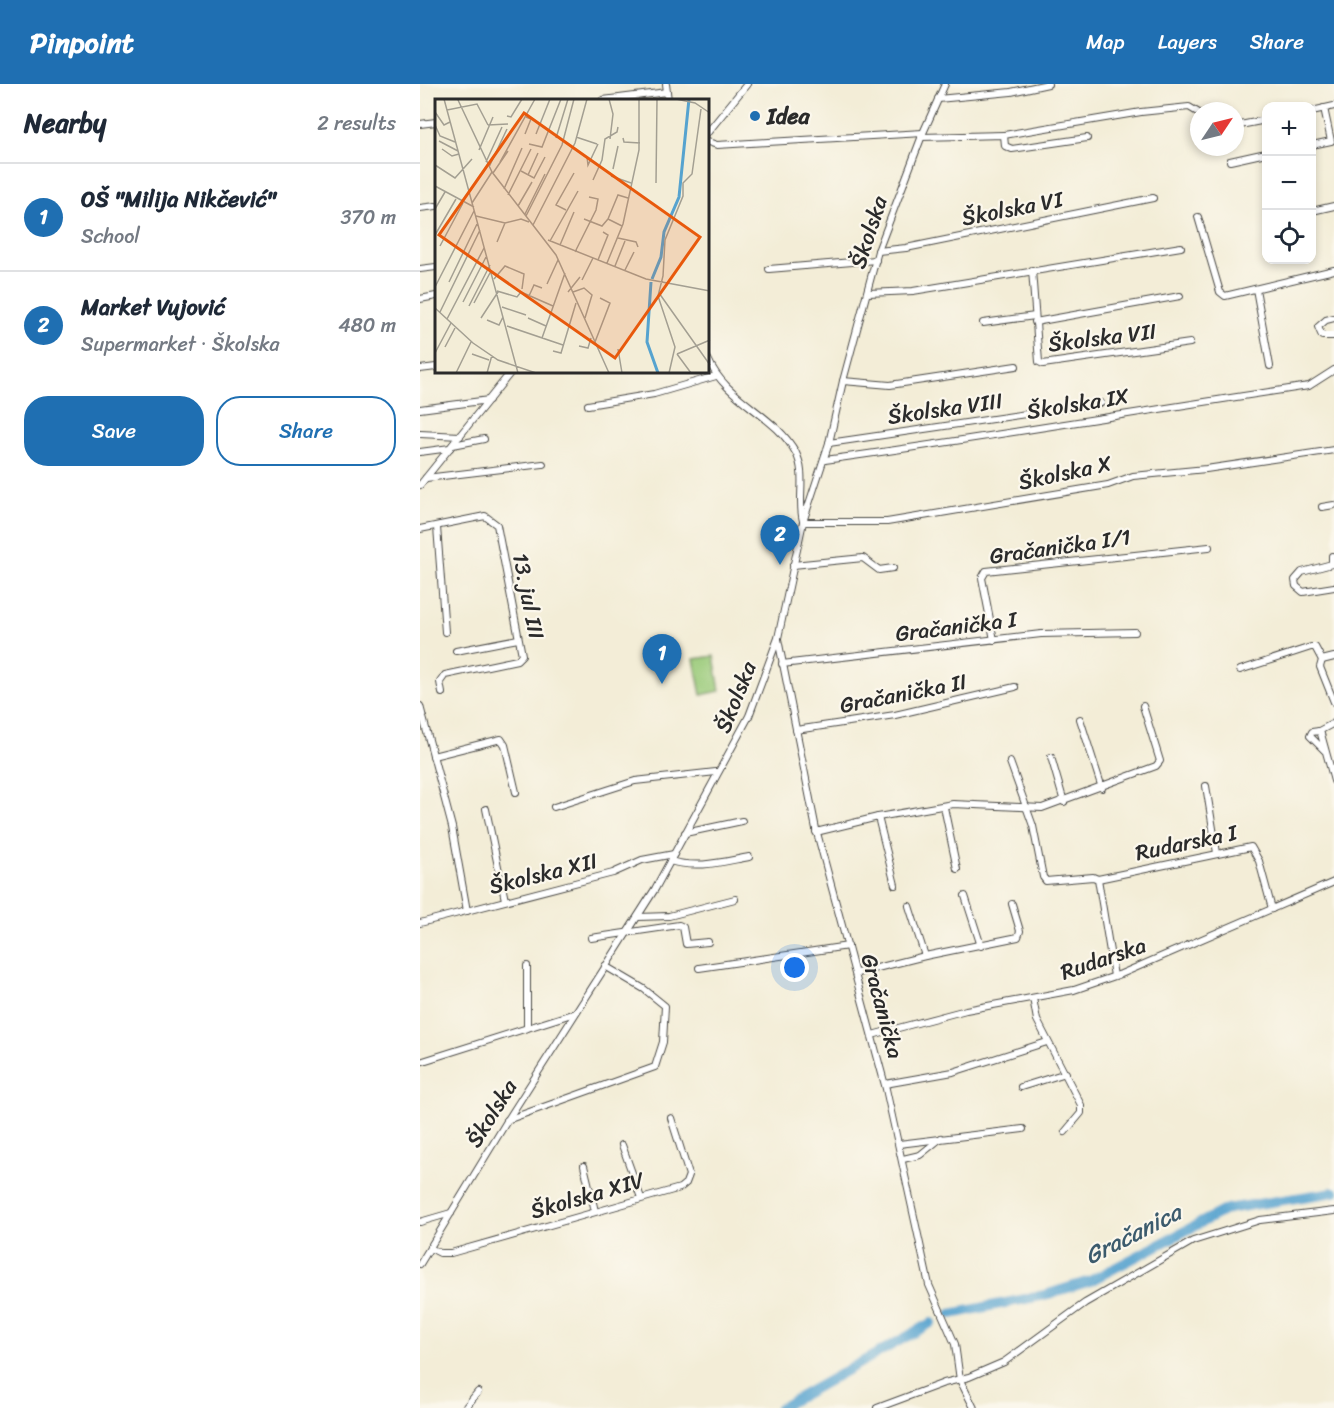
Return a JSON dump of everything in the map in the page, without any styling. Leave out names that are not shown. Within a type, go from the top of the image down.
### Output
[{"type":"street","points":[[666,84],[668,99]]},
{"type":"street","points":[[710,130],[747,84]]},
{"type":"street","name":"Školska","points":[[420,1264],[507,1121],[638,917],[674,854],[716,772],[734,748],[749,716],[778,638],[803,522],[825,460],[843,381],[878,251],[922,135],[945,84]]},
{"type":"street","points":[[938,99],[1011,92],[1048,84]]},
{"type":"street","points":[[624,99],[667,92]]},
{"type":"street","points":[[1316,110],[1334,106]]},
{"type":"street","points":[[710,143],[717,145],[922,135],[1004,135],[1132,114],[1190,108]]},
{"type":"street","points":[[1316,144],[1331,141],[1324,108]]},
{"type":"street","points":[[1244,124],[1262,121]]},
{"type":"street","points":[[420,124],[435,122]]},
{"type":"street","points":[[1004,135],[1005,146],[1012,149],[1087,138]]},
{"type":"street","points":[[1230,162],[1262,154]]},
{"type":"street","name":"Školska VI","points":[[878,251],[906,248],[1153,198]]},
{"type":"street","points":[[420,208],[435,206]]},
{"type":"street","points":[[1316,210],[1334,206]]},
{"type":"street","points":[[1198,217],[1220,292],[1225,296],[1334,270]]},
{"type":"street","points":[[868,292],[913,291],[1181,247]]},
{"type":"street","points":[[769,269],[876,260]]},
{"type":"street","points":[[420,269],[435,267]]},
{"type":"street","name":"Školska VII","points":[[1032,270],[1039,362],[1047,365],[1190,344]]},
{"type":"street","points":[[1256,289],[1270,366]]},
{"type":"street","points":[[420,299],[435,296]]},
{"type":"street","points":[[983,324],[1035,319],[1180,296]]},
{"type":"street","points":[[1334,318],[1326,320],[1318,327],[1322,336],[1334,336]]},
{"type":"street","points":[[710,363],[716,376],[729,391],[766,419],[796,454],[801,468],[803,522]]},
{"type":"street","points":[[843,381],[890,385],[1016,366]]},
{"type":"street","points":[[420,369],[435,367]]},
{"type":"street","name":"Školska IX","points":[[825,460],[959,442],[1309,386],[1334,370]]},
{"type":"street","points":[[420,485],[509,374]]},
{"type":"street","points":[[588,405],[654,394],[716,376]]},
{"type":"street","points":[[420,409],[489,400]]},
{"type":"street","name":"Školska VIII","points":[[829,443],[1101,404]]},
{"type":"street","points":[[420,434],[460,436]]},
{"type":"street","points":[[420,452],[484,439]]},
{"type":"street","name":"Školska X","points":[[803,522],[887,522],[1108,485],[1133,476],[1196,470],[1334,450]]},
{"type":"street","points":[[425,476],[543,464]]},
{"type":"street","points":[[1322,507],[1334,505]]},
{"type":"street","name":"13. jul III","points":[[420,529],[485,516],[496,525],[522,655],[520,659],[445,675],[440,682],[442,693]]},
{"type":"street","points":[[437,527],[445,632]]},
{"type":"street","name":"Gračanička I/1","points":[[994,640],[982,578],[986,570],[1209,547]]},
{"type":"street","points":[[1332,556],[1332,564],[1302,572],[1295,580],[1296,586],[1303,592],[1334,587]]},
{"type":"street","points":[[793,566],[863,558],[879,570],[893,568]]},
{"type":"street","name":"Gračanička I","points":[[782,664],[1041,634],[1135,632]]},
{"type":"street","name":"Gračanička","points":[[778,638],[816,832],[857,973],[900,1144],[929,1285],[955,1344],[960,1380],[974,1408]]},
{"type":"street","points":[[456,651],[518,639]]},
{"type":"street","points":[[1239,669],[1311,646],[1315,647],[1322,660],[1320,667],[1334,702]]},
{"type":"street","points":[[1322,660],[1334,657]]},
{"type":"street","name":"Gračanička II","points":[[796,730],[895,716],[1015,687]]},
{"type":"street","points":[[420,706],[452,827],[467,911]]},
{"type":"street","points":[[816,832],[878,817],[954,804],[1042,808],[1102,788],[1159,764],[1160,758],[1143,706]]},
{"type":"street","points":[[1080,719],[1102,788]]},
{"type":"street","points":[[1334,723],[1319,731],[1334,781]]},
{"type":"street","points":[[433,756],[501,739],[516,792]]},
{"type":"street","points":[[1051,757],[1064,802]]},
{"type":"street","points":[[1010,762],[1026,809]]},
{"type":"street","points":[[554,807],[635,781],[716,772]]},
{"type":"street","points":[[1206,786],[1217,853]]},
{"type":"street","points":[[944,807],[957,869]]},
{"type":"street","points":[[486,809],[506,900]]},
{"type":"street","name":"Rudarska I","points":[[1026,809],[1033,826],[1043,877],[1046,881],[1093,877],[1098,879],[1251,847],[1259,861],[1272,909]]},
{"type":"street","points":[[878,817],[895,885]]},
{"type":"street","points":[[685,833],[742,821]]},
{"type":"street","name":"Školska XII","points":[[420,923],[614,873],[642,860],[674,854]]},
{"type":"street","points":[[670,861],[687,866],[709,866],[749,857]]},
{"type":"street","points":[[1098,879],[1114,976]]},
{"type":"street","name":"Rudarska","points":[[872,1035],[966,1010],[1074,990],[1114,976],[1334,882]]},
{"type":"street","points":[[965,896],[981,946]]},
{"type":"street","points":[[638,917],[669,916],[735,899]]},
{"type":"street","points":[[857,973],[1019,936],[1012,904]]},
{"type":"street","points":[[909,906],[925,956]]},
{"type":"street","points":[[591,938],[680,925],[686,944],[708,942]]},
{"type":"street","points":[[699,968],[848,946]]},
{"type":"street","points":[[527,966],[527,1028]]},
{"type":"street","points":[[507,1121],[656,1068],[663,1042],[665,1006],[644,989],[605,966]]},
{"type":"street","points":[[1033,998],[1037,1020],[1078,1098],[1081,1113],[1065,1132]]},
{"type":"street","points":[[420,1062],[575,1013]]},
{"type":"street","points":[[885,1084],[953,1072],[1047,1042]]},
{"type":"street","points":[[1021,1087],[1066,1073]]},
{"type":"street","name":"Školska XIV","points":[[430,1248],[440,1253],[451,1253],[680,1188],[688,1179],[671,1118]]},
{"type":"street","points":[[900,1144],[1023,1129]]},
{"type":"street","points":[[903,1159],[920,1155],[942,1138]]},
{"type":"street","points":[[622,1144],[641,1198]]},
{"type":"street","points":[[584,1166],[595,1211]]},
{"type":"street","points":[[877,1408],[960,1380],[1004,1362],[1085,1303],[1193,1241],[1260,1220],[1334,1211]]},
{"type":"street","points":[[420,1222],[451,1212]]},
{"type":"street","points":[[465,1408],[478,1392]]},
{"type":"street","points":[[896,1408],[903,1398]]},
{"type":"green space","points":[[714,656],[720,691],[701,695],[694,659]]},
{"type":"waterway","name":"Gračanica","points":[[951,1314],[1045,1295],[1090,1281],[1227,1209],[1334,1192]]},
{"type":"waterway","name":"Gračanica","points":[[780,1408],[931,1323]]},
{"type":"place","name":"Idea","points":[[755,116]]},
{"type":"place","name":"Market Vujović","points":[[780,565]]},
{"type":"place","name":"OŠ \"Milija Nikčević\"","points":[[662,684]]}]
